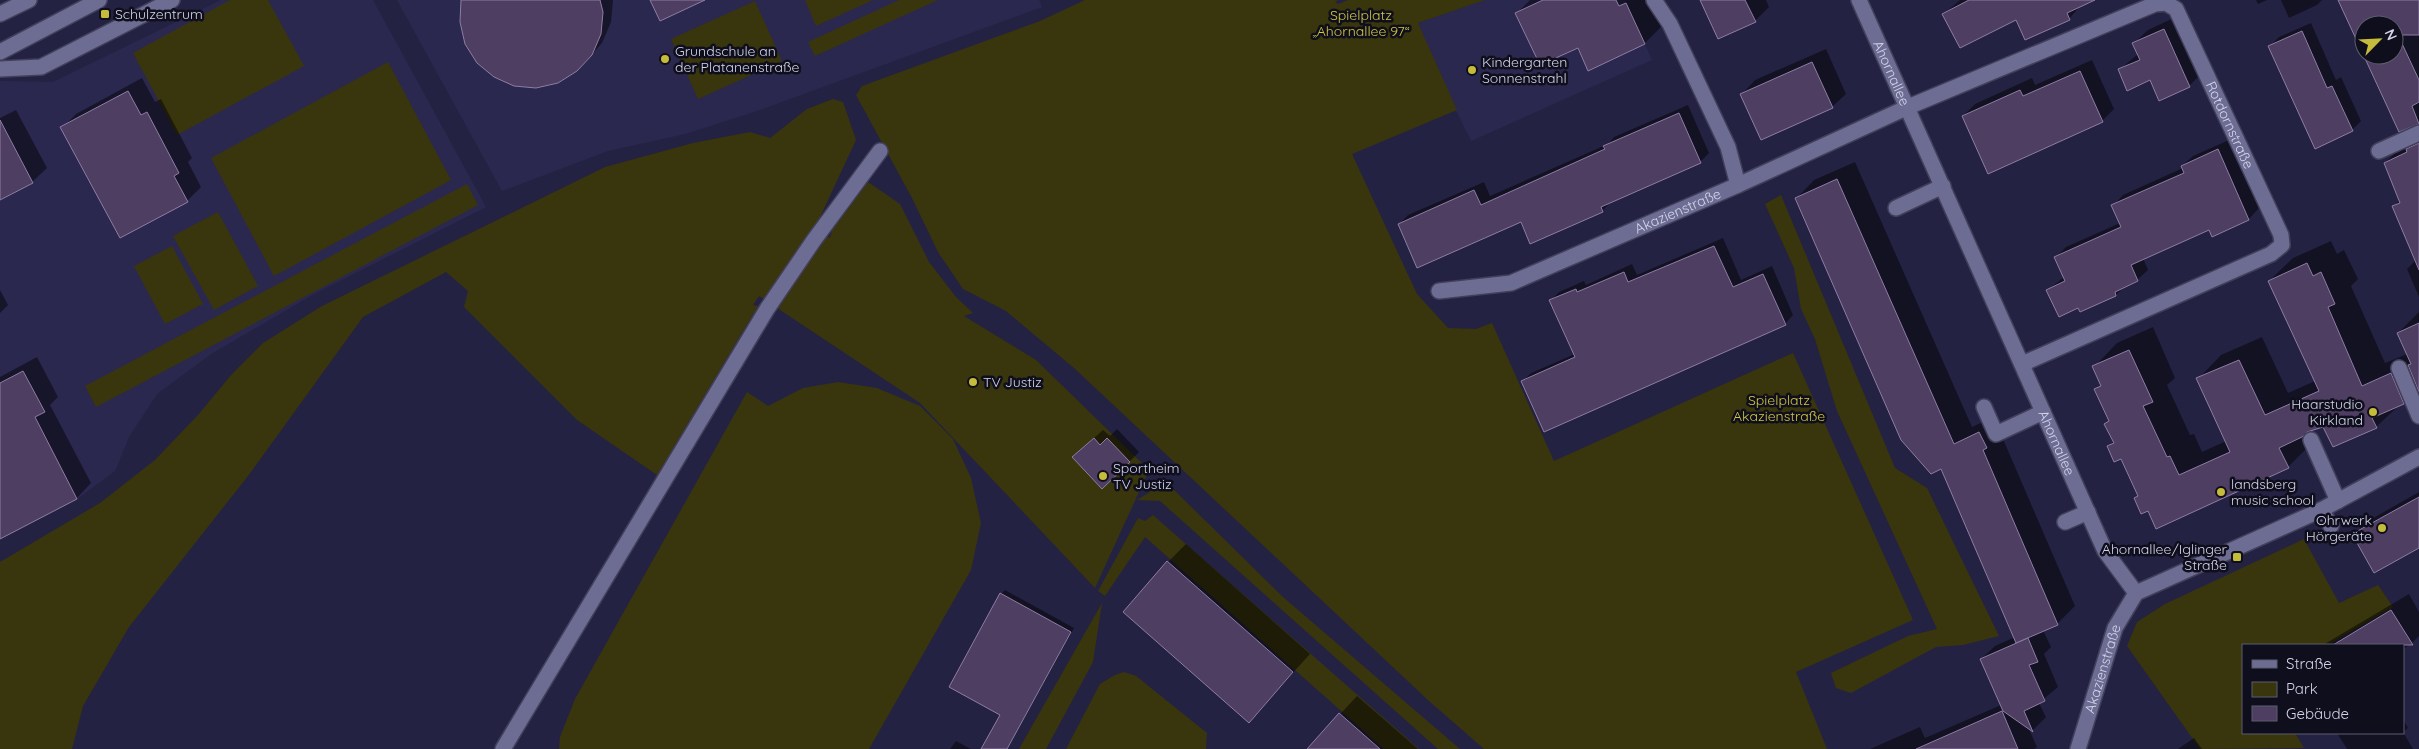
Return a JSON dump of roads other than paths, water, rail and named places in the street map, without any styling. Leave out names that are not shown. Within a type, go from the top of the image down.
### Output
[{"type":"street","points":[[0,14],[29,0]]},
{"type":"street","points":[[0,52],[99,0]]},
{"type":"street","points":[[0,69],[41,67],[172,0]]},
{"type":"street","points":[[1654,0],[1670,24],[1728,147],[1738,185]]},
{"type":"street","name":"Ahornallee","points":[[1859,0],[1908,106],[2105,551],[2136,593]]},
{"type":"street","name":"Rotdornstraße","points":[[1908,106],[2155,4],[2166,3],[2176,9],[2281,235],[2282,245],[2271,254],[2022,364]]},
{"type":"street","name":"Akazienstraße","points":[[1439,291],[1511,283],[1738,185],[1908,106]]},
{"type":"street","points":[[2379,151],[2419,133]]},
{"type":"street","points":[[503,749],[767,309],[814,240],[880,151]]},
{"type":"street","points":[[1896,208],[1943,186]]},
{"type":"street","points":[[2399,368],[2419,416]]},
{"type":"street","points":[[1984,407],[1989,437],[2043,412]]},
{"type":"street","points":[[2311,440],[2338,501]]},
{"type":"street","points":[[2136,593],[2321,510],[2419,457]]},
{"type":"street","points":[[2321,510],[2331,526]]},
{"type":"street","points":[[2065,522],[2088,512]]},
{"type":"street","name":"Akazienstraße","points":[[2078,749],[2115,628],[2136,593]]},
{"type":"place","name":"Schulzentrum","points":[[105,14]]},
{"type":"place","name":"Grundschule an der Platanenstraße","points":[[665,59]]},
{"type":"place","name":"Kindergarten Sonnenstrahl","points":[[1472,70]]},
{"type":"place","name":"TV Justiz","points":[[973,382]]},
{"type":"place","name":"Haarstudio Kirkland","points":[[2373,412]]},
{"type":"place","name":"Sportheim TV Justiz","points":[[1103,476]]},
{"type":"place","name":"landsberg music school","points":[[2221,492]]},
{"type":"place","name":"Ohrwerk Hörgeräte","points":[[2382,528]]},
{"type":"place","name":"Ahornallee/Iglinger Straße","points":[[2237,557]]},
{"type":"park label","name":"Spielplatz „Ahornallee 97“","points":[[1361,24]]},
{"type":"park label","name":"Spielplatz Akazienstraße","points":[[1779,408]]}]
